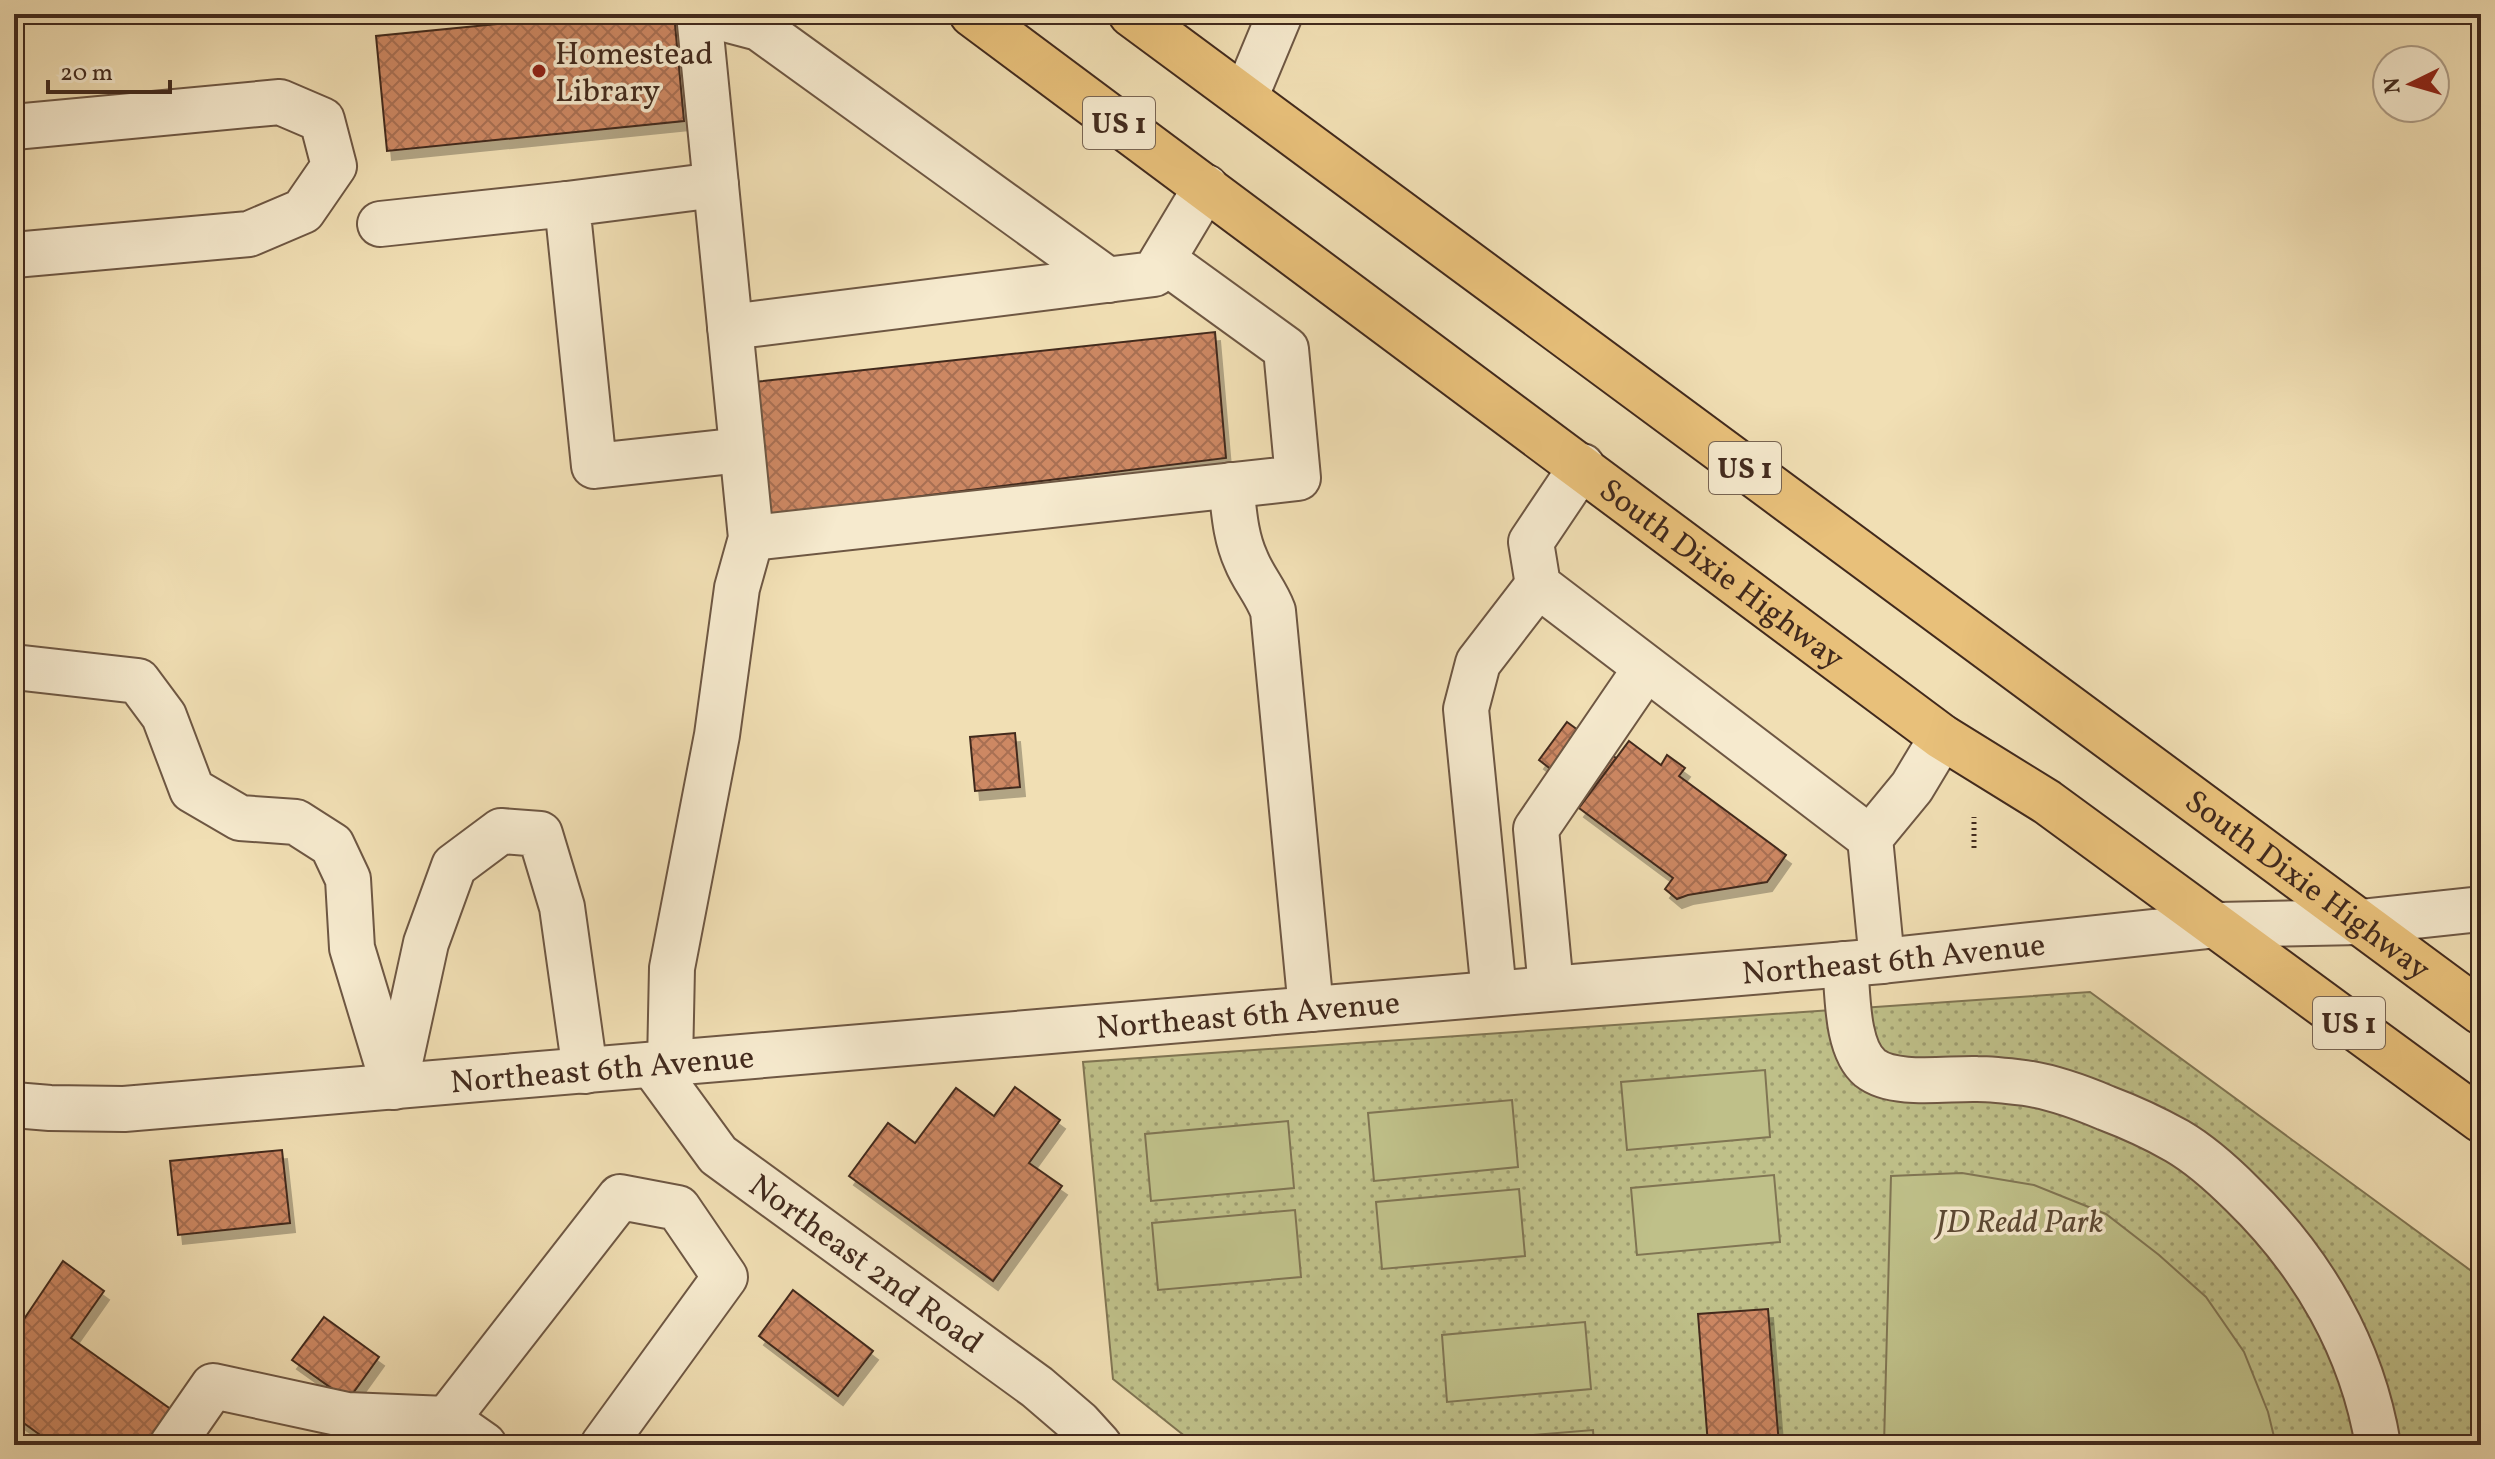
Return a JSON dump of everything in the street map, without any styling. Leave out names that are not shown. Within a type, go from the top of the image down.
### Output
[{"type":"highway","name":"South Dixie Highway","points":[[972,14],[1942,737],[2047,802],[2481,1120]]},
{"type":"highway","name":"South Dixie Highway","points":[[1131,14],[2481,1012]]},
{"type":"street","points":[[661,1065],[672,968],[717,735],[737,588],[751,538],[699,14]]},
{"type":"street","points":[[706,14],[759,28],[1108,280]]},
{"type":"street","points":[[1245,98],[1280,14]]},
{"type":"street","points":[[14,127],[280,102],[322,120],[334,166],[303,211],[249,234],[14,255]]},
{"type":"street","points":[[380,224],[716,185]]},
{"type":"street","points":[[730,327],[1154,274],[1206,187]]},
{"type":"street","points":[[567,204],[594,466],[742,450]]},
{"type":"street","points":[[751,538],[1298,478],[1286,349],[1163,260]]},
{"type":"street","points":[[1582,466],[1531,542],[1538,585],[1870,838]]},
{"type":"street","points":[[1231,485],[1240,545],[1273,611],[1311,1009]]},
{"type":"street","points":[[1494,993],[1466,709],[1478,663],[1538,585]]},
{"type":"street","points":[[14,667],[138,681],[164,716],[192,790],[240,818],[296,822],[332,845],[348,879],[352,948],[394,1087]]},
{"type":"street","points":[[1551,988],[1536,829],[1646,668]]},
{"type":"street","points":[[1942,737],[1912,787],[1870,838],[1863,963],[1854,1043],[1860,1058],[1883,1075],[1900,1079],[1979,1079],[2028,1083],[2073,1095],[2179,1142],[2220,1172],[2267,1218],[2300,1259],[2334,1313],[2358,1363],[2372,1409],[2378,1445]]},
{"type":"street","points":[[394,1087],[426,943],[454,866],[501,831],[540,834],[562,907],[585,1071]]},
{"type":"street","name":"Northeast 6th Avenue","points":[[14,1105],[124,1109],[1863,963],[2218,925],[2360,922],[2481,909]]},
{"type":"street","name":"Northeast 2nd Road","points":[[661,1065],[718,1155],[1037,1387],[1079,1423],[1099,1445]]},
{"type":"street","points":[[447,1419],[620,1197],[678,1208],[725,1277],[603,1445]]},
{"type":"street","points":[[172,1445],[213,1386],[347,1415],[447,1419],[484,1445]]},
{"type":"path","points":[[1974,817],[1974,848]]},
{"type":"green space","name":"JD Redd Park","points":[[2090,992],[2481,1278],[2481,1445],[1196,1445],[1113,1379],[1083,1062]]},
{"type":"green space","points":[[1765,1070],[1770,1137],[1627,1150],[1621,1082]]},
{"type":"green space","points":[[1512,1100],[1518,1167],[1374,1181],[1368,1113]]},
{"type":"green space","points":[[1288,1121],[1294,1188],[1151,1201],[1145,1134]]},
{"type":"green space","points":[[1962,1173],[2034,1185],[2106,1214],[2159,1255],[2206,1297],[2244,1352],[2268,1412],[2276,1445],[1884,1445],[1891,1176]]},
{"type":"green space","points":[[1774,1175],[1780,1242],[1637,1255],[1631,1188]]},
{"type":"green space","points":[[1519,1189],[1525,1256],[1382,1269],[1376,1202]]},
{"type":"green space","points":[[1295,1210],[1301,1277],[1158,1290],[1152,1223]]},
{"type":"green space","points":[[1585,1322],[1591,1389],[1447,1402],[1442,1335]]},
{"type":"green space","points":[[1593,1430],[1594,1445],[1449,1445],[1449,1442]]},
{"type":"building","points":[[597,14],[674,14],[684,121],[387,151],[376,36]]},
{"type":"building","points":[[1215,332],[1226,458],[770,515],[754,382]]},
{"type":"building","points":[[1567,722],[1616,758],[1587,797],[1539,760]]},
{"type":"building","points":[[1015,733],[1020,787],[975,791],[970,737]]},
{"type":"building","points":[[1629,741],[1661,765],[1667,755],[1685,768],[1679,776],[1786,855],[1767,882],[1677,899],[1665,889],[1673,878],[1579,808]]},
{"type":"building","points":[[1015,1087],[1060,1120],[1029,1163],[1062,1186],[993,1281],[849,1176],[888,1123],[915,1143],[956,1088],[994,1116]]},
{"type":"building","points":[[282,1150],[290,1223],[178,1235],[170,1161]]},
{"type":"building","points":[[63,1261],[104,1291],[71,1338],[179,1415],[158,1445],[54,1445],[14,1416],[14,1334]]},
{"type":"building","points":[[793,1290],[873,1351],[838,1396],[759,1336]]},
{"type":"building","points":[[1768,1309],[1779,1445],[1708,1445],[1698,1314]]},
{"type":"building","points":[[324,1317],[379,1357],[348,1400],[292,1360]]},
{"type":"place","name":"Homestead Library","points":[[539,71]]}]
